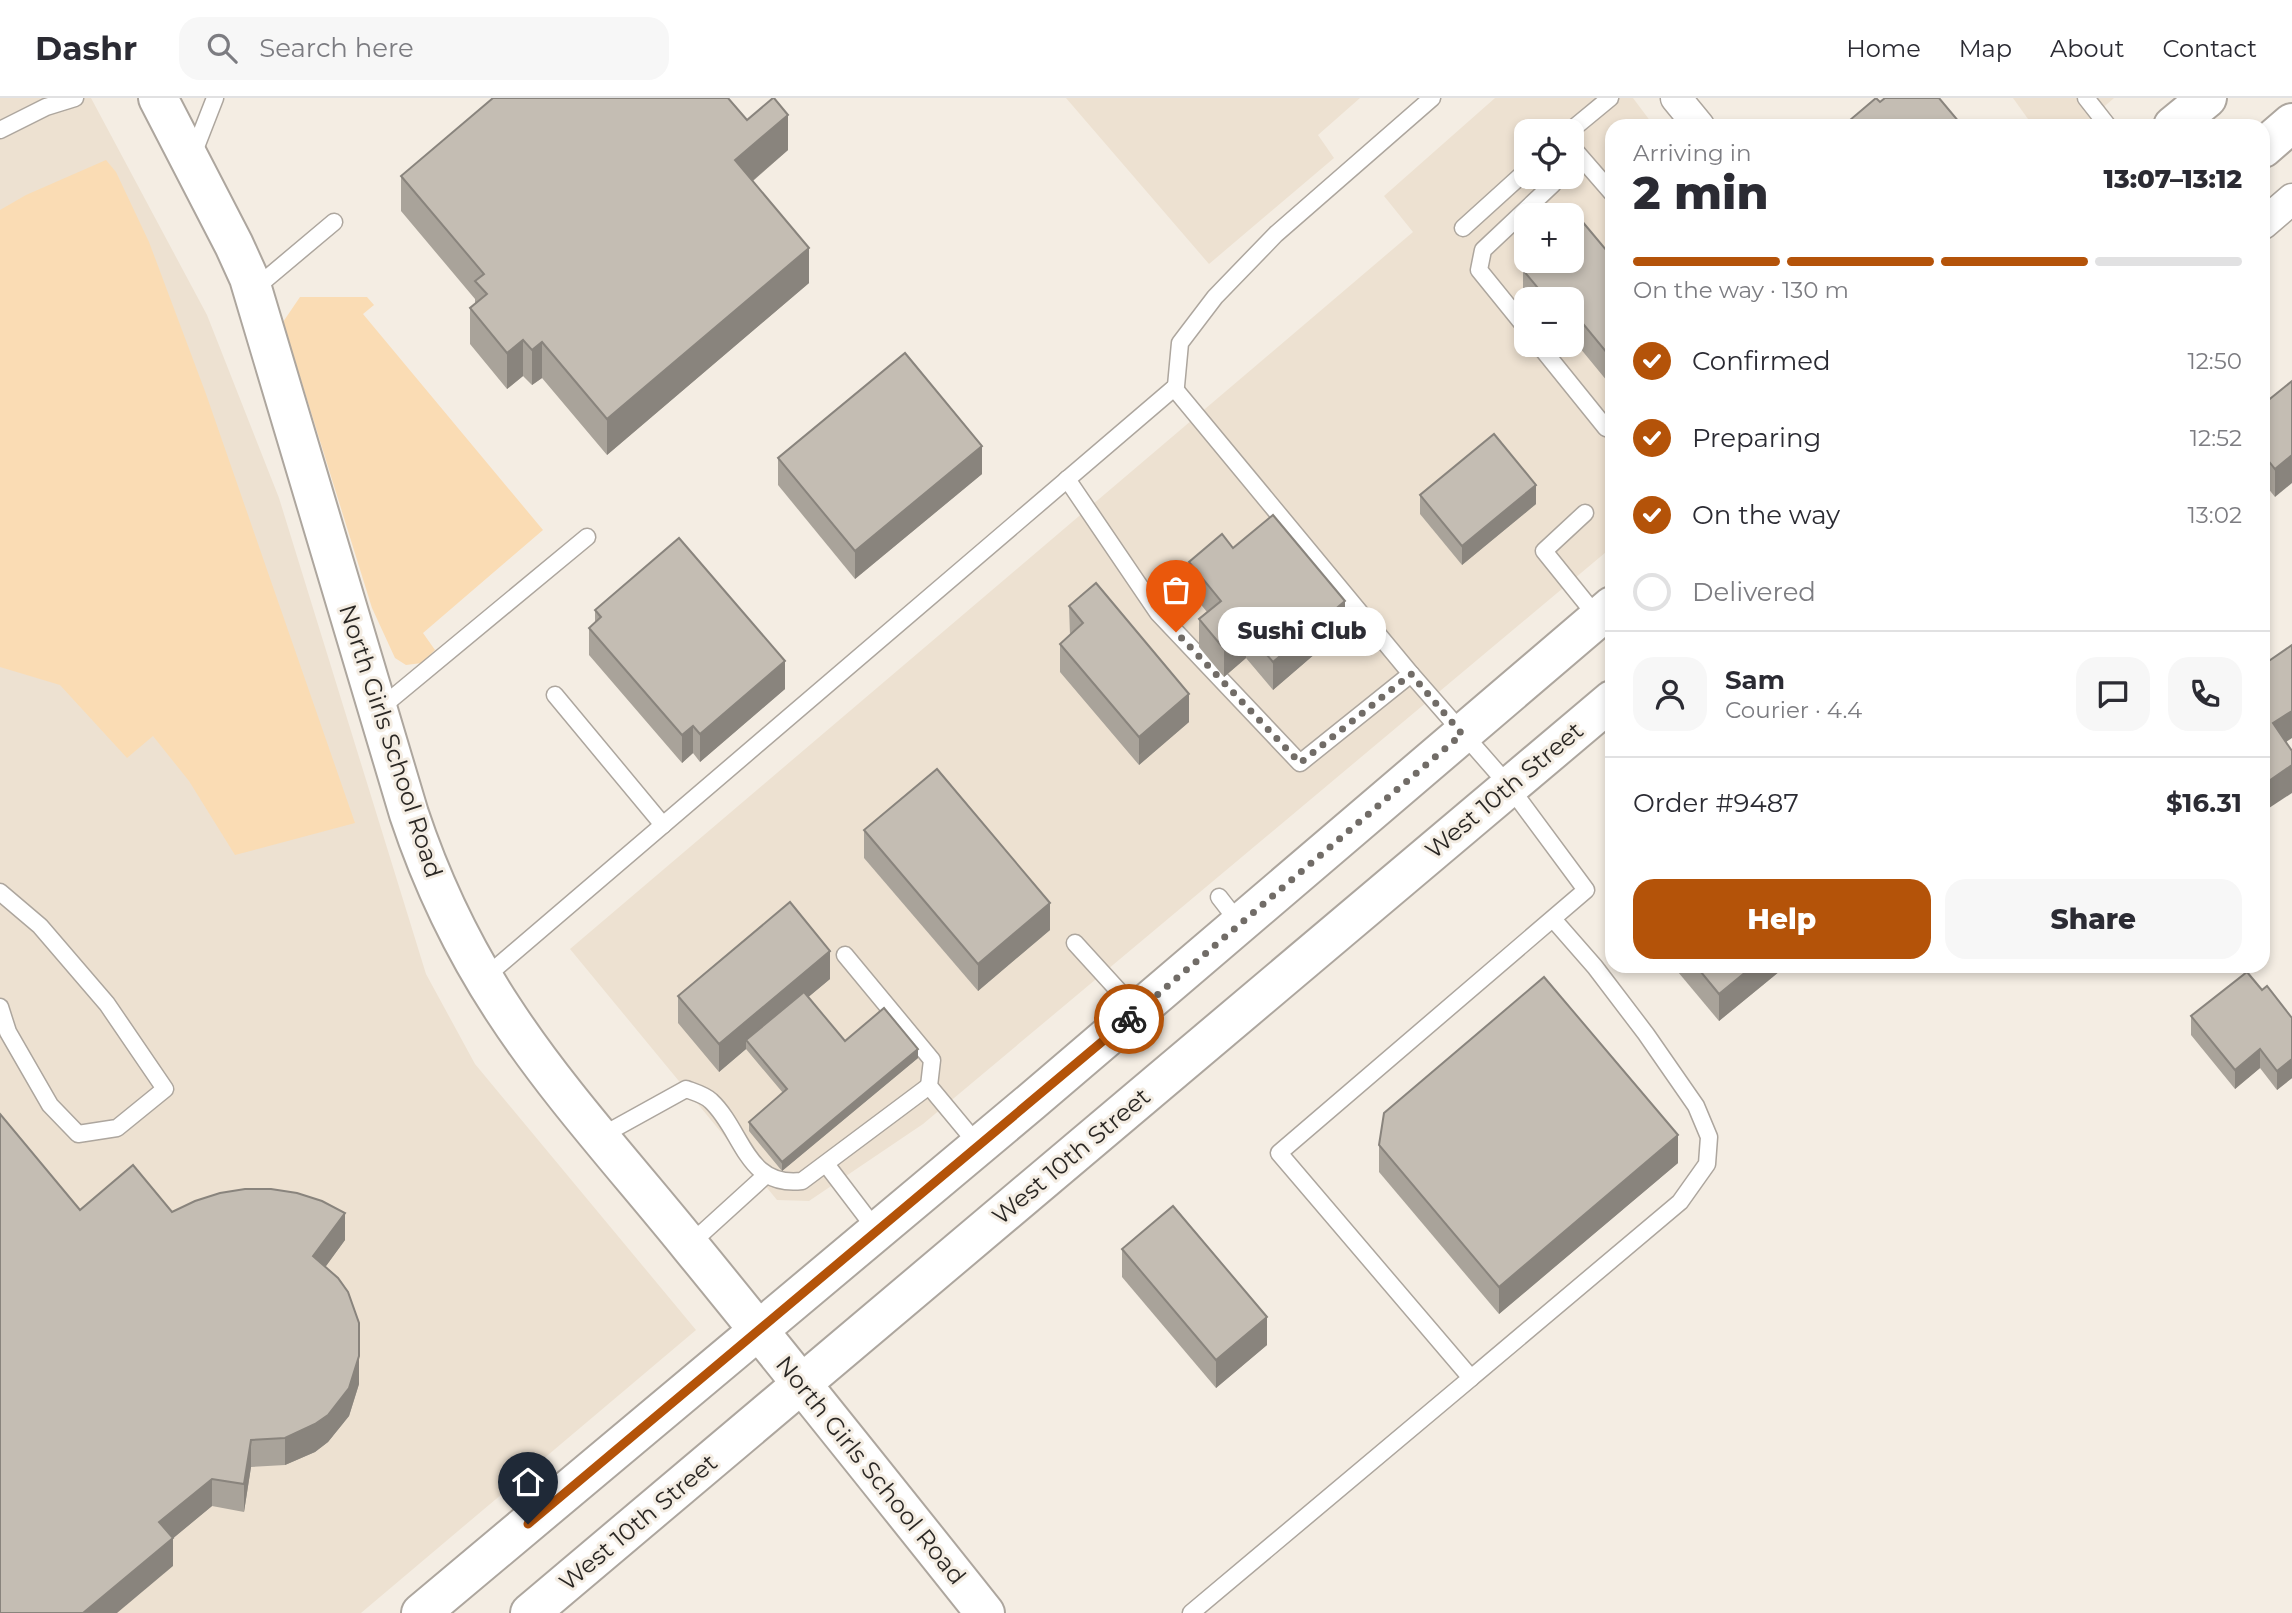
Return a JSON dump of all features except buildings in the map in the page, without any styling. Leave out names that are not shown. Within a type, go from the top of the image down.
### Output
[{"type":"main road","name":"North Girls School Road","points":[[158,98],[234,244],[253,290],[409,814],[448,910],[484,978],[522,1038],[985,1613]]},
{"type":"main road","points":[[2182,119],[2207,98]]},
{"type":"main road","points":[[2270,142],[2292,123]]},
{"type":"main road","points":[[421,1613],[1137,1011],[1230,911],[1462,734],[1605,612]]},
{"type":"main road","name":"West 10th Street","points":[[530,1613],[1605,705]]},
{"type":"street","points":[[1676,98],[1693,119]]},
{"type":"street","points":[[2270,219],[2292,199]]},
{"type":"lane","points":[[0,130],[46,107],[75,98]]},
{"type":"lane","points":[[191,159],[215,98]]},
{"type":"lane","points":[[484,978],[1174,388],[1180,343],[1215,297],[1276,234],[1432,98]]},
{"type":"lane","points":[[1584,119],[1610,98]]},
{"type":"lane","points":[[2086,98],[2102,119]]},
{"type":"lane","points":[[1584,161],[1605,185]]},
{"type":"lane","points":[[1463,228],[1514,182]]},
{"type":"lane","points":[[1514,313],[1479,270],[1483,250],[1548,189]]},
{"type":"lane","points":[[253,290],[334,222]]},
{"type":"lane","points":[[1549,357],[1605,427]]},
{"type":"lane","points":[[1174,388],[1411,674],[1509,786],[1586,890],[1279,1153],[1471,1378]]},
{"type":"lane","points":[[1067,479],[1158,613],[1300,763],[1411,674]]},
{"type":"lane","points":[[1585,513],[1544,551],[1605,612]]},
{"type":"lane","points":[[378,710],[587,537]]},
{"type":"lane","points":[[555,695],[663,825]]},
{"type":"lane","points":[[0,892],[40,926],[107,1004],[165,1089],[117,1128],[78,1134],[50,1105],[8,1032],[0,1007]]},
{"type":"lane","points":[[1191,1613],[1680,1202],[1707,1164],[1709,1137],[1696,1106],[1595,967],[1553,919]]},
{"type":"lane","points":[[1075,943],[1137,1011]]},
{"type":"lane","points":[[601,1136],[686,1089],[710,1100],[762,1174],[786,1183],[802,1181],[826,1164],[929,1086],[933,1060],[845,955]]},
{"type":"lane","points":[[929,1086],[978,1145]]},
{"type":"lane","points":[[826,1164],[877,1231]]},
{"type":"lane","points":[[690,1245],[766,1175]]},
{"type":"shaded area","points":[[0,98],[91,98],[207,315],[279,498],[426,974],[475,1064],[696,1330],[361,1613],[0,1613]]},
{"type":"shaded area","points":[[1066,98],[1360,98],[1318,135],[1334,158],[1209,264]]},
{"type":"shaded area","points":[[1495,98],[1633,98],[1649,119],[1605,119],[1605,553],[923,1124],[809,1201],[777,1200],[570,949],[1413,232],[1384,196]]},
{"type":"shaded area","points":[[2013,98],[2114,98],[2090,119],[2028,119]]},
{"type":"shaded area","points":[[106,160],[116,172],[149,242],[206,394],[355,823],[235,855],[189,781],[153,736],[127,758],[60,685],[0,667],[0,210],[26,195]]},
{"type":"shaded area","points":[[300,297],[367,297],[374,305],[363,314],[543,530],[423,633],[435,650],[422,663],[406,665],[395,658],[372,608],[283,322]]},
{"type":"way so far","points":[[1129,1019],[1462,734],[1411,674],[1300,763],[1176,632]]},
{"type":"place","name":"Sushi Club","points":[[1176,632]]},
{"type":"route","points":[[528,1524],[1129,1019]]}]
